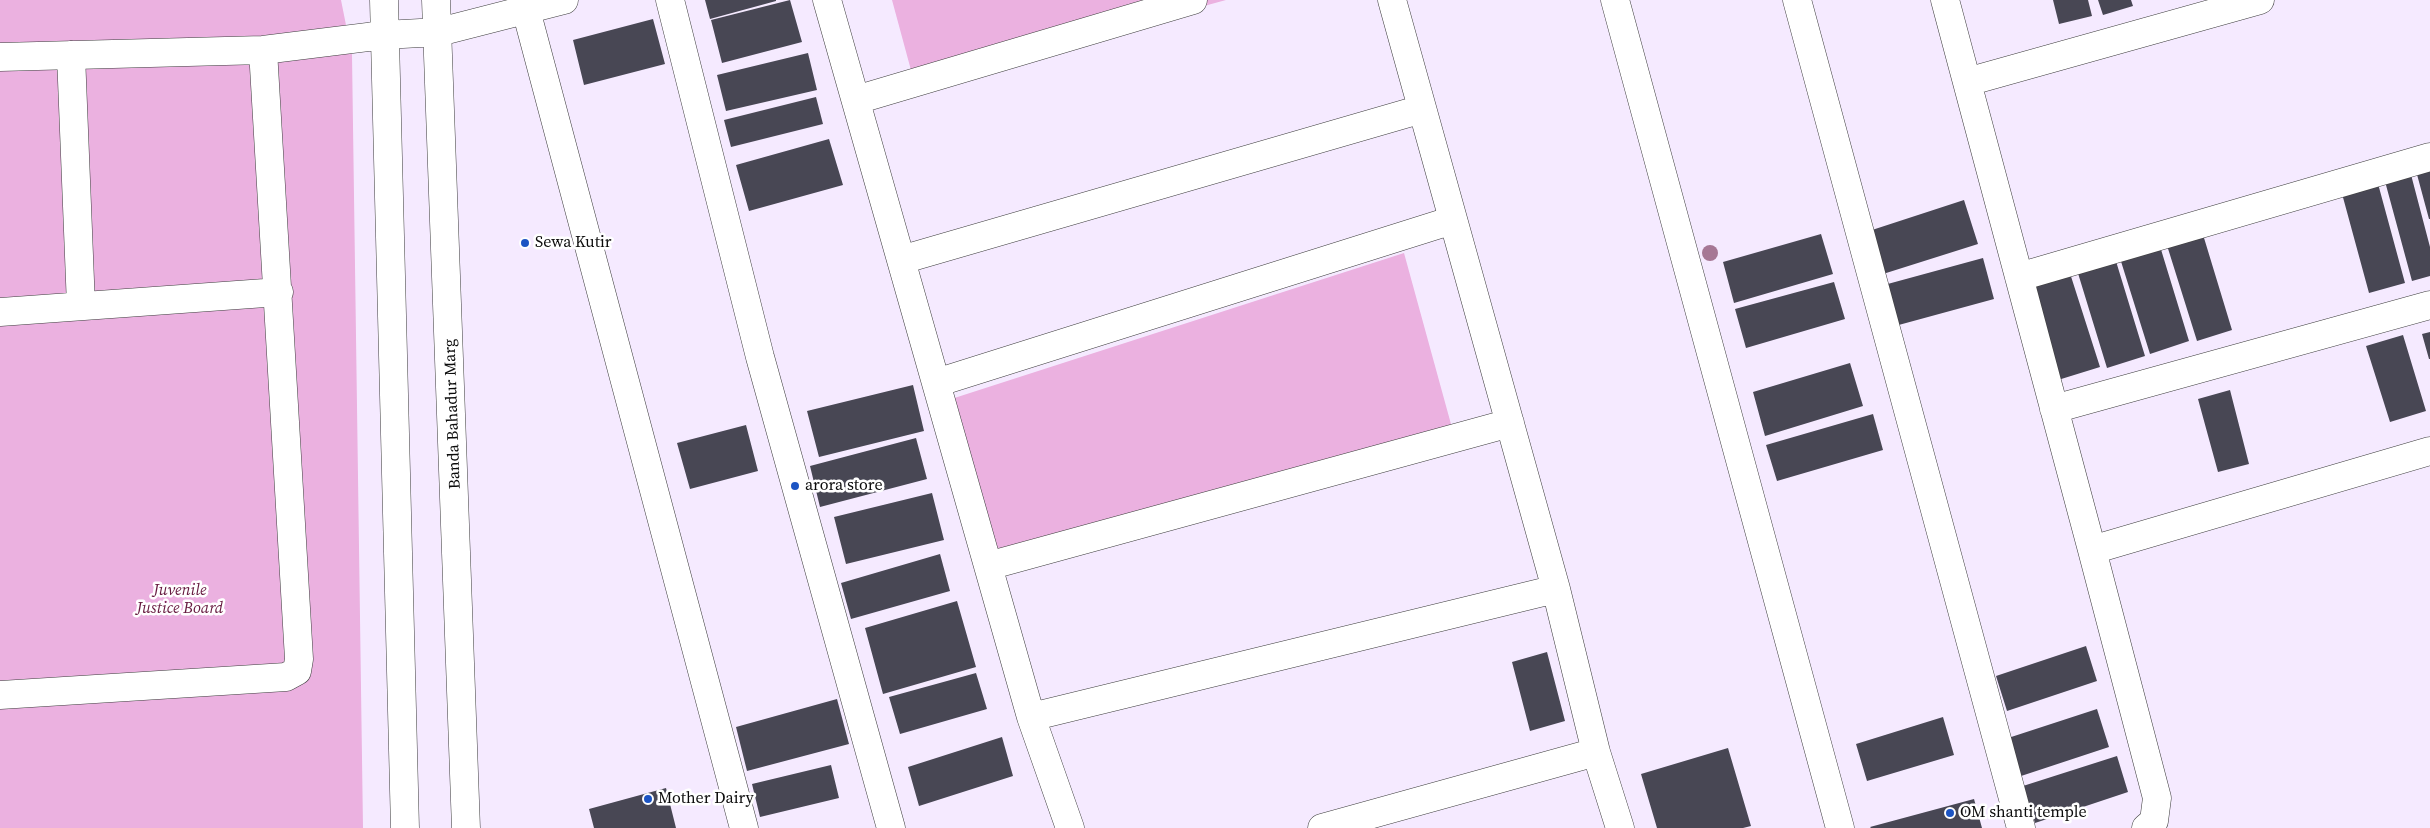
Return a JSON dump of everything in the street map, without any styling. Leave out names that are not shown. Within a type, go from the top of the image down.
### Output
[{"type":"street","points":[[384,0],[405,828]]},
{"type":"street","name":"Banda Bahadur Marg","points":[[436,0],[439,32],[466,828]]},
{"type":"street","points":[[0,57],[263,50],[384,35],[439,32],[564,0]]},
{"type":"street","points":[[670,0],[760,358],[892,828]]},
{"type":"street","points":[[827,0],[1032,717],[1070,828]]},
{"type":"street","points":[[856,100],[1193,0]]},
{"type":"street","points":[[1392,0],[1556,590],[1596,752],[1620,828]]},
{"type":"street","points":[[1615,0],[1840,828]]},
{"type":"street","points":[[1797,0],[2021,828]]},
{"type":"street","points":[[1945,0],[2157,798],[2154,821],[2146,828]]},
{"type":"street","points":[[1967,82],[2260,0]]},
{"type":"street","points":[[526,10],[744,828]]},
{"type":"street","points":[[0,695],[286,677],[297,671],[299,659],[263,50]]},
{"type":"street","points":[[71,56],[81,306]]},
{"type":"street","points":[[901,260],[1422,109]]},
{"type":"street","points":[[2019,277],[2430,157]]},
{"type":"street","points":[[936,383],[1453,220]]},
{"type":"street","points":[[0,312],[278,292]]},
{"type":"street","points":[[2054,409],[2430,305]]},
{"type":"street","points":[[988,566],[1510,423]]},
{"type":"street","points":[[2092,550],[2430,451]]},
{"type":"street","points":[[1032,717],[1556,590]]},
{"type":"street","points":[[1322,828],[1596,752]]},
{"type":"green space","name":"Juvenile Justice Board","points":[[0,0],[341,0],[352,55],[363,828],[0,828]]},
{"type":"green space","points":[[892,0],[1226,0],[915,85]]},
{"type":"green space","points":[[1404,253],[1457,446],[988,566],[942,402]]},
{"type":"building","points":[[705,0],[776,0],[776,1],[710,19]]},
{"type":"building","points":[[790,0],[802,42],[722,63],[711,20]]},
{"type":"building","points":[[2053,0],[2088,0],[2092,16],[2059,24]]},
{"type":"building","points":[[2098,0],[2131,0],[2133,6],[2103,15]]},
{"type":"building","points":[[653,19],[665,64],[584,85],[573,40]]},
{"type":"building","points":[[808,53],[817,90],[726,111],[717,75]]},
{"type":"building","points":[[816,97],[823,124],[731,147],[724,120]]},
{"type":"building","points":[[829,139],[843,185],[749,211],[736,165]]},
{"type":"building","points":[[2430,163],[2430,219],[2429,219],[2415,167]]},
{"type":"building","points":[[2409,167],[2430,247],[2430,276],[2412,281],[2383,174]]},
{"type":"building","points":[[2377,180],[2405,283],[2369,293],[2341,190]]},
{"type":"building","points":[[1964,200],[1978,244],[1883,274],[1869,231]]},
{"type":"building","points":[[2201,228],[2232,330],[2197,341],[2165,239]]},
{"type":"building","points":[[1821,234],[1833,274],[1734,303],[1723,262]]},
{"type":"building","points":[[2159,243],[2189,341],[2150,354],[2119,255]]},
{"type":"building","points":[[1983,258],[1994,299],[1895,326],[1884,285]]},
{"type":"building","points":[[2115,258],[2145,356],[2107,368],[2077,270]]},
{"type":"building","points":[[2068,267],[2100,367],[2058,380],[2028,280]]},
{"type":"building","points":[[1834,282],[1845,319],[1746,348],[1735,309]]},
{"type":"building","points":[[2430,332],[2430,359],[2429,359],[2422,334]]},
{"type":"building","points":[[2403,335],[2426,411],[2390,422],[2366,346]]},
{"type":"building","points":[[1850,363],[1863,406],[1765,436],[1753,392]]},
{"type":"building","points":[[913,385],[924,431],[819,457],[807,411]]},
{"type":"building","points":[[2230,390],[2249,464],[2218,472],[2198,399]]},
{"type":"building","points":[[1873,414],[1883,450],[1777,481],[1766,445]]},
{"type":"building","points":[[746,425],[758,471],[690,489],[677,443]]},
{"type":"building","points":[[916,438],[927,479],[820,507],[810,466]]},
{"type":"building","points":[[932,493],[944,540],[846,564],[834,517]]},
{"type":"building","points":[[940,554],[950,591],[851,619],[841,583]]},
{"type":"building","points":[[957,601],[976,667],[883,694],[865,628]]},
{"type":"building","points":[[2086,646],[2097,681],[2007,711],[1996,676]]},
{"type":"building","points":[[1547,652],[1565,721],[1530,731],[1512,662]]},
{"type":"building","points":[[976,673],[987,709],[900,734],[889,697]]},
{"type":"building","points":[[837,699],[849,744],[747,771],[736,727]]},
{"type":"building","points":[[2097,709],[2109,747],[2015,778],[2002,740]]},
{"type":"building","points":[[1943,717],[1954,755],[1867,781],[1856,744]]},
{"type":"building","points":[[1002,737],[1013,776],[919,806],[908,767]]},
{"type":"building","points":[[1728,748],[1751,826],[1743,828],[1657,828],[1641,774]]},
{"type":"building","points":[[2117,756],[2128,792],[2035,823],[2023,786]]},
{"type":"building","points":[[831,765],[839,798],[760,817],[752,784]]},
{"type":"building","name":"Mother Dairy","points":[[666,788],[676,828],[594,828],[589,809]]},
{"type":"building","name":"OM shanti temple","points":[[1974,799],[1982,828],[1870,827]]},
{"type":"place","name":"Sewa Kutir","points":[[525,243]]},
{"type":"place","name":"arora store","points":[[795,486]]},
{"type":"place","name":"Mother Dairy","points":[[648,799]]},
{"type":"place","name":"OM shanti temple","points":[[1950,813]]}]
